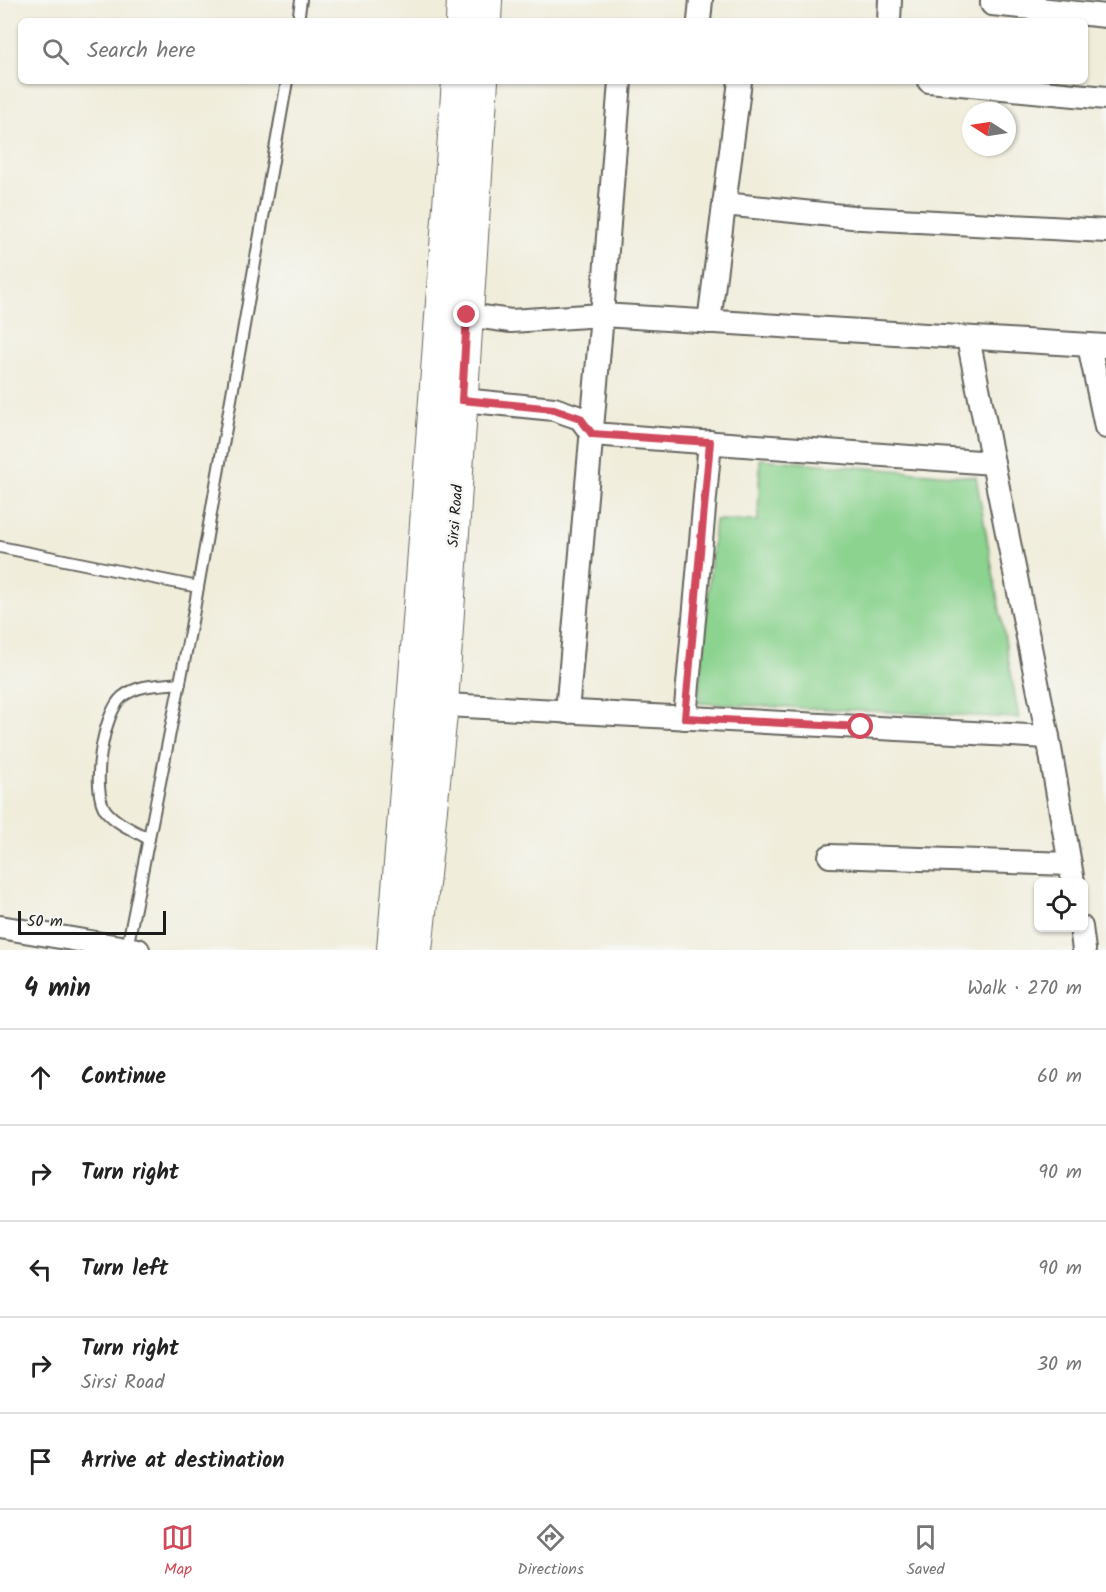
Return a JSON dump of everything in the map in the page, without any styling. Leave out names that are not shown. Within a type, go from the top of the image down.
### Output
[{"type":"street","points":[[462,18],[463,0]]},
{"type":"street","points":[[485,18],[486,0]]},
{"type":"street","points":[[699,18],[701,0]]},
{"type":"street","points":[[889,18],[890,0]]},
{"type":"street","points":[[992,0],[992,4],[1106,16]]},
{"type":"street","name":"Sirsi Road","points":[[416,950],[458,84]]},
{"type":"street","name":"Sirsi Road","points":[[393,950],[428,704],[462,400],[482,84]]},
{"type":"street","points":[[567,712],[620,84]]},
{"type":"street","points":[[709,322],[740,84]]},
{"type":"street","points":[[991,84],[1074,88],[1106,98]]},
{"type":"street","points":[[724,204],[862,218],[1106,231]]},
{"type":"street","points":[[467,315],[511,321],[602,315],[1097,346],[1106,427]]},
{"type":"street","points":[[830,856],[1071,873],[1048,737],[968,338]]},
{"type":"street","points":[[462,400],[554,409],[580,418],[592,434],[993,463]]},
{"type":"street","points":[[685,718],[710,442]]},
{"type":"street","points":[[428,704],[1048,737]]},
{"type":"street","points":[[0,927],[133,949]]},
{"type":"street","points":[[1082,932],[1084,950]]},
{"type":"lane","points":[[298,18],[301,0]]},
{"type":"lane","points":[[133,949],[149,838],[198,587],[286,84]]},
{"type":"lane","points":[[0,547],[198,587]]},
{"type":"lane","points":[[149,838],[115,819],[100,800],[98,783],[102,751],[110,716],[116,703],[124,695],[148,686],[180,683]]},
{"type":"green space","points":[[760,459],[976,477],[1019,718],[698,703],[715,520],[758,521]]},
{"type":"route","points":[[467,315],[462,400],[554,409],[570,413],[580,418],[592,434],[710,442],[685,718],[861,727]]}]
